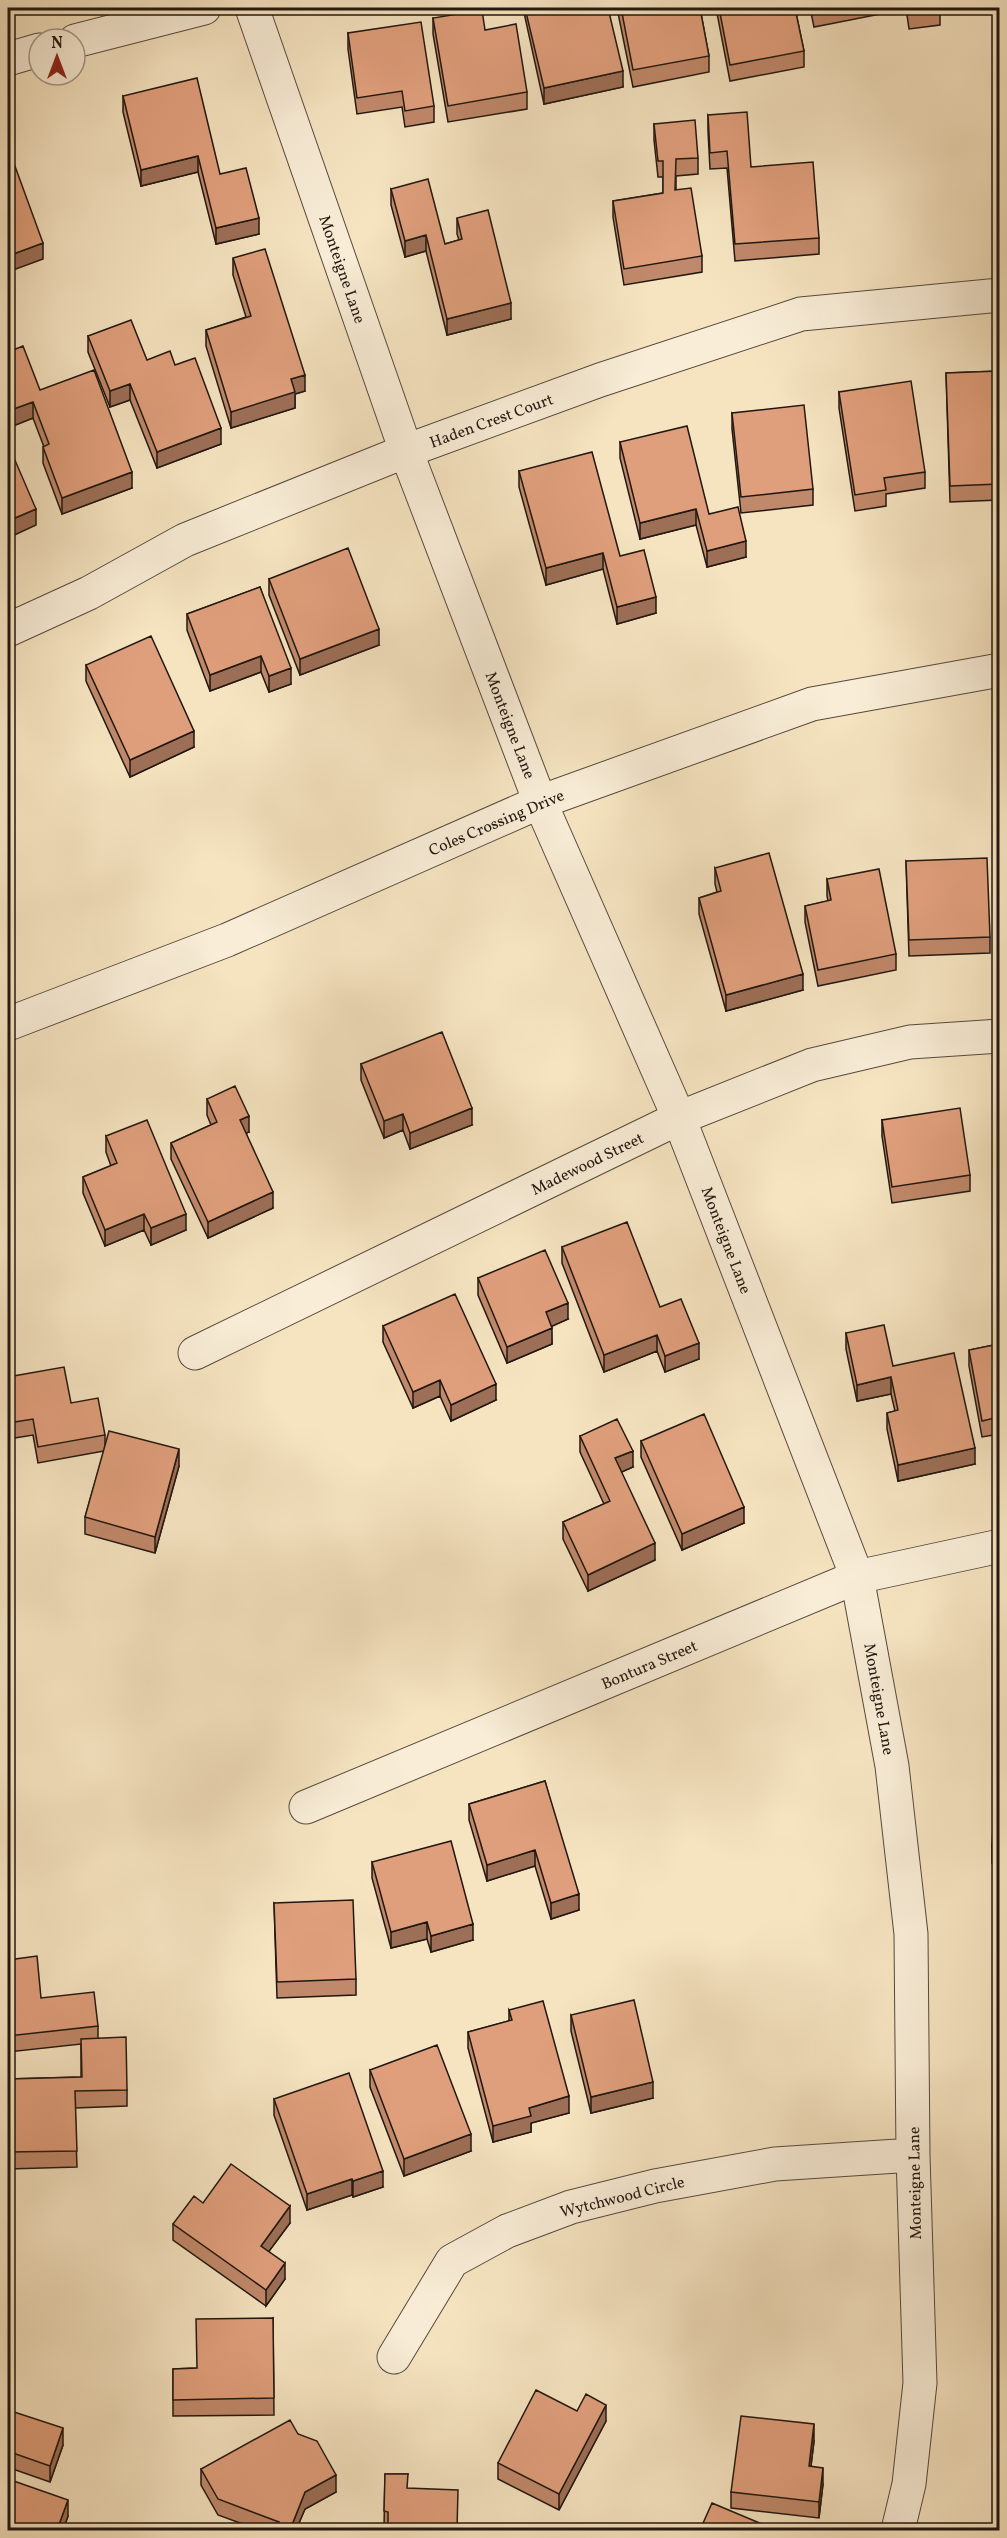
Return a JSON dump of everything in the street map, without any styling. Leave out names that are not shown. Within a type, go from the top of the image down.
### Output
[{"type":"street","points":[[87,38],[204,8]]},
{"type":"street","name":"Monteigne Lane","points":[[252,8],[406,451],[540,802],[679,1118],[857,1577],[892,1766],[911,1934],[913,2155],[920,2383],[909,2484],[898,2530]]},
{"type":"street","points":[[8,59],[27,54]]},
{"type":"street","name":"Haden Crest Court","points":[[8,630],[89,593],[185,540],[406,451],[600,380],[801,314],[999,295]]},
{"type":"street","name":"Coles Crossing Drive","points":[[8,1024],[227,940],[540,802],[812,704],[999,670]]},
{"type":"street","name":"Madewood Street","points":[[195,1353],[679,1118],[812,1065],[910,1042],[999,1036]]},
{"type":"street","name":"Bontura Street","points":[[306,1807],[857,1577],[999,1546]]},
{"type":"street","name":"Wytchwood Circle","points":[[394,2357],[453,2260],[507,2231],[571,2207],[655,2186],[775,2164],[913,2155]]},
{"type":"building","points":[[525,8],[608,8],[623,71],[544,88]]},
{"type":"building","points":[[621,8],[700,8],[709,56],[633,70]]},
{"type":"building","points":[[719,8],[795,8],[804,51],[730,65]]},
{"type":"building","points":[[908,8],[940,8],[940,9],[909,13]]},
{"type":"building","points":[[482,10],[485,30],[516,24],[527,92],[448,106],[433,18]]},
{"type":"building","points":[[421,22],[434,106],[405,111],[402,91],[357,98],[348,33]]},
{"type":"building","points":[[197,78],[220,174],[246,168],[259,218],[216,228],[198,156],[141,170],[123,96]]},
{"type":"building","points":[[747,112],[751,167],[813,162],[819,238],[735,244],[727,151],[710,153],[708,115]]},
{"type":"building","points":[[695,120],[698,158],[676,159],[675,190],[691,188],[702,256],[624,269],[613,201],[663,193],[663,161],[658,161],[654,124]]},
{"type":"building","points":[[8,147],[43,243],[8,256]]},
{"type":"building","points":[[428,179],[445,244],[462,239],[457,218],[488,210],[511,303],[447,319],[426,235],[405,241],[391,189]]},
{"type":"building","points":[[265,249],[305,375],[291,379],[295,392],[231,412],[206,330],[251,316],[233,258]]},
{"type":"building","points":[[131,320],[147,360],[170,351],[175,365],[195,358],[221,428],[157,452],[130,384],[110,391],[88,336]]},
{"type":"building","points":[[23,346],[40,390],[94,370],[132,472],[62,498],[43,447],[49,444],[33,402],[8,411],[8,352]]},
{"type":"building","points":[[999,371],[999,484],[950,486],[946,373]]},
{"type":"building","points":[[911,381],[925,472],[884,478],[886,490],[855,495],[839,392]]},
{"type":"building","points":[[804,405],[813,489],[741,497],[732,413]]},
{"type":"building","points":[[687,426],[709,514],[738,507],[746,541],[707,551],[696,509],[640,523],[620,442]]},
{"type":"building","points":[[8,444],[36,509],[8,521]]},
{"type":"building","points":[[592,452],[620,556],[644,550],[656,597],[617,607],[603,553],[546,568],[519,471]]},
{"type":"building","points":[[348,548],[379,629],[300,659],[269,579]]},
{"type":"building","points":[[260,587],[291,668],[269,676],[261,656],[210,675],[187,614]]},
{"type":"building","points":[[151,636],[194,731],[130,760],[86,665]]},
{"type":"building","points":[[769,853],[803,974],[726,995],[699,898],[721,891],[715,868]]},
{"type":"building","points":[[987,858],[990,937],[909,940],[906,861]]},
{"type":"building","points":[[879,869],[896,954],[818,970],[805,906],[831,900],[827,879]]},
{"type":"building","points":[[442,1032],[472,1108],[410,1133],[403,1114],[384,1121],[361,1064]]},
{"type":"building","points":[[235,1086],[249,1116],[240,1120],[273,1192],[208,1222],[171,1143],[217,1122],[207,1099]]},
{"type":"building","points":[[960,1108],[970,1175],[892,1187],[882,1120]]},
{"type":"building","points":[[147,1120],[186,1214],[151,1228],[144,1214],[105,1230],[83,1177],[117,1163],[106,1136]]},
{"type":"building","points":[[627,1222],[660,1307],[681,1299],[699,1343],[665,1356],[657,1335],[604,1355],[562,1247]]},
{"type":"building","points":[[545,1250],[568,1303],[546,1312],[552,1328],[507,1347],[478,1278]]},
{"type":"building","points":[[455,1294],[496,1384],[451,1405],[440,1380],[413,1392],[383,1326]]},
{"type":"building","points":[[884,1325],[893,1366],[954,1353],[975,1448],[898,1465],[887,1413],[898,1410],[891,1377],[857,1385],[846,1333]]},
{"type":"building","points":[[999,1344],[999,1417],[982,1421],[969,1350]]},
{"type":"building","points":[[64,1367],[71,1403],[98,1398],[105,1435],[38,1447],[33,1419],[8,1423],[8,1377]]},
{"type":"building","points":[[704,1414],[744,1507],[682,1534],[641,1441]]},
{"type":"building","points":[[617,1419],[633,1451],[615,1458],[655,1543],[588,1575],[563,1522],[610,1501],[580,1436]]},
{"type":"building","points":[[109,1431],[179,1449],[155,1537],[85,1517]]},
{"type":"building","points":[[545,1781],[579,1894],[551,1903],[535,1850],[487,1865],[469,1804]]},
{"type":"building","points":[[995,1783],[999,1783],[999,1847],[992,1847]]},
{"type":"building","points":[[451,1841],[473,1924],[431,1936],[427,1922],[391,1932],[372,1862]]},
{"type":"building","points":[[353,1900],[356,1979],[277,1982],[274,1903]]},
{"type":"building","points":[[37,1956],[41,1998],[94,1992],[98,2026],[8,2036],[8,1960]]},
{"type":"building","points":[[634,2000],[653,2082],[591,2097],[571,2015]]},
{"type":"building","points":[[543,2001],[569,2096],[529,2108],[531,2116],[493,2126],[468,2032],[512,2020],[509,2010]]},
{"type":"building","points":[[126,2037],[127,2090],[75,2091],[77,2151],[8,2152],[8,2079],[82,2077],[81,2039]]},
{"type":"building","points":[[437,2045],[471,2134],[404,2159],[370,2070]]},
{"type":"building","points":[[349,2073],[383,2171],[307,2194],[274,2099]]},
{"type":"building","points":[[231,2164],[290,2206],[261,2246],[285,2263],[266,2290],[173,2224],[194,2196],[203,2203]]},
{"type":"building","points":[[273,2318],[274,2398],[173,2400],[173,2369],[197,2368],[196,2319]]},
{"type":"building","points":[[536,2390],[577,2411],[586,2394],[606,2405],[559,2494],[498,2463]]},
{"type":"building","points":[[8,2410],[63,2428],[50,2466],[10,2452],[8,2458]]},
{"type":"building","points":[[741,2416],[814,2424],[809,2466],[823,2468],[819,2502],[731,2492]]},
{"type":"building","points":[[290,2420],[298,2434],[317,2441],[336,2475],[305,2492],[290,2530],[275,2530],[279,2522],[218,2499],[201,2469]]},
{"type":"building","points":[[385,2474],[408,2474],[407,2488],[458,2490],[457,2530],[388,2530],[388,2512],[384,2511]]},
{"type":"building","points":[[8,2479],[68,2500],[57,2530],[31,2530],[8,2523]]},
{"type":"building","points":[[712,2503],[776,2530],[700,2530]]}]
